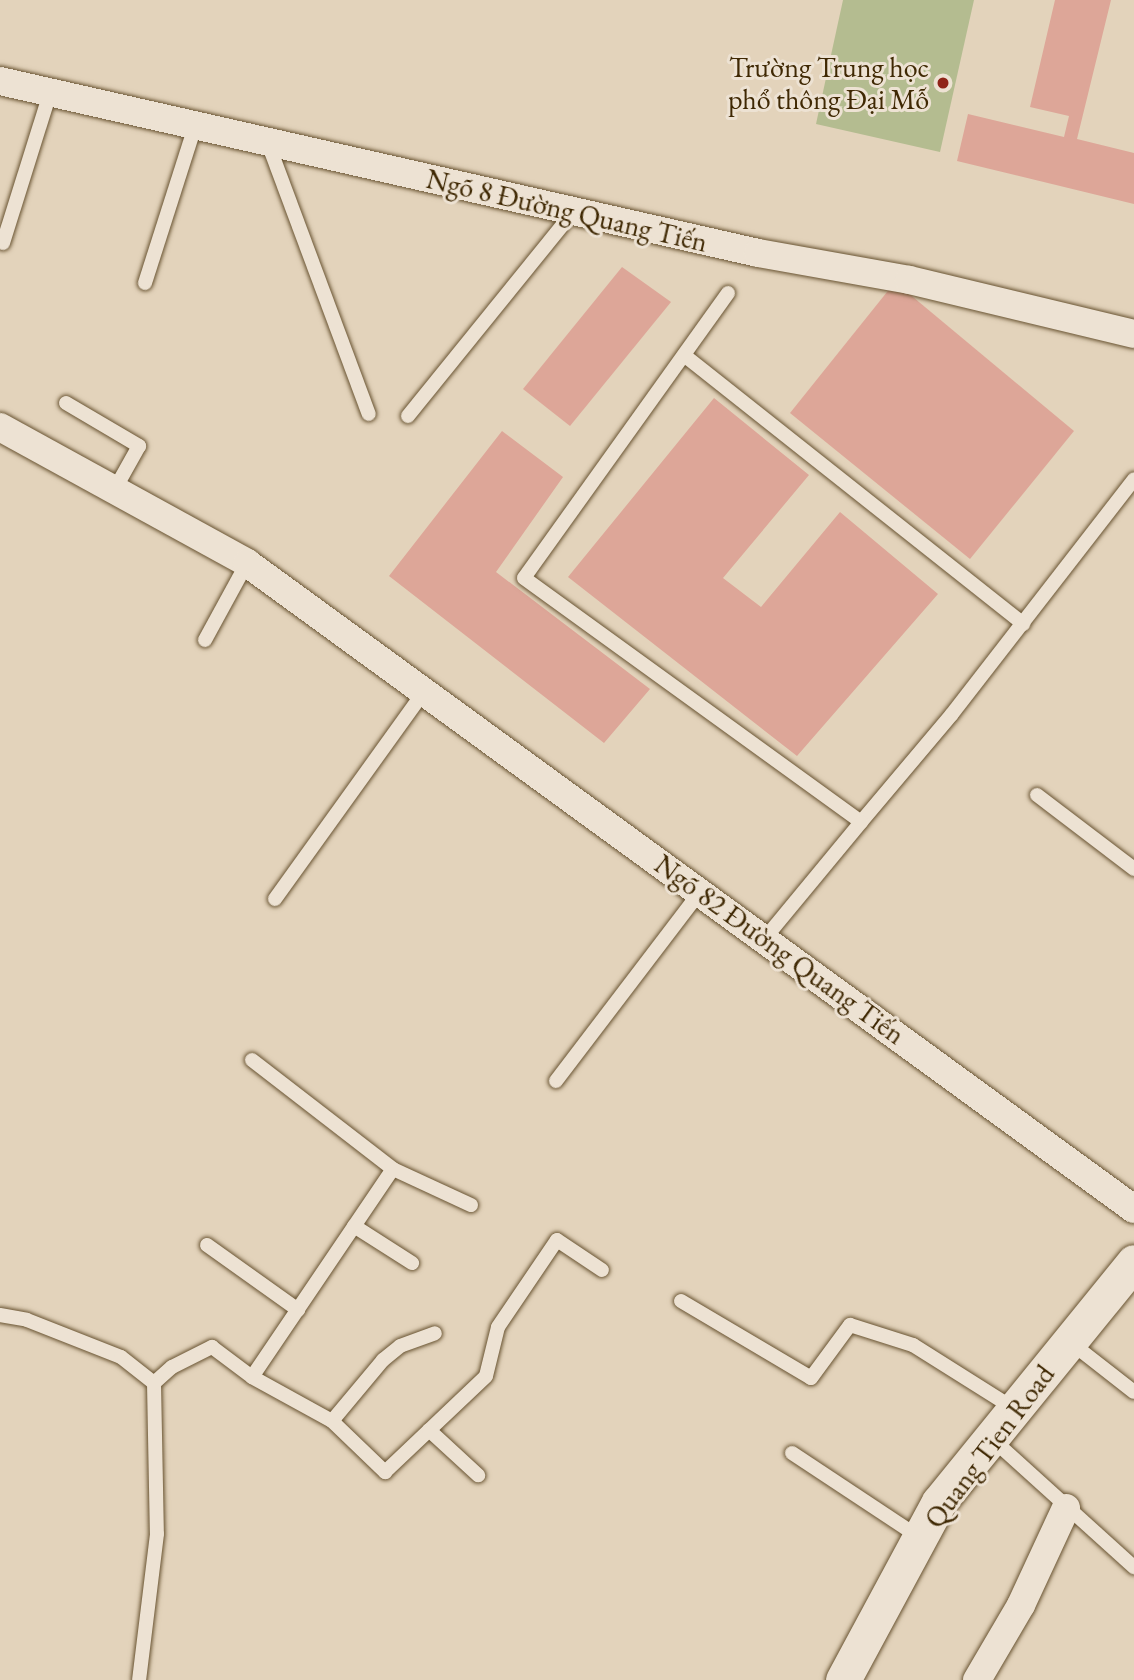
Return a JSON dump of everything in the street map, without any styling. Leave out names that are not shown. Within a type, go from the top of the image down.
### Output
[{"type":"street","name":"Ngõ 8 Đường Quang Tiến","points":[[0,81],[758,253],[909,280],[1134,334]]},
{"type":"street","name":"Ngõ 82 Đường Quang Tiến","points":[[0,427],[247,563],[766,937],[1134,1209]]},
{"type":"street","name":"Quang Tien Road","points":[[843,1680],[939,1502],[1134,1262]]},
{"type":"street","points":[[977,1680],[1021,1605],[1066,1508]]},
{"type":"lane","points":[[3,243],[50,93]]},
{"type":"lane","points":[[145,282],[195,125]]},
{"type":"lane","points":[[268,143],[369,414]]},
{"type":"lane","points":[[408,416],[573,212]]},
{"type":"lane","points":[[728,293],[524,578],[861,822]]},
{"type":"lane","points":[[684,355],[1023,624]]},
{"type":"lane","points":[[66,403],[139,446],[115,489]]},
{"type":"lane","points":[[766,937],[1023,624],[1134,479]]},
{"type":"lane","points":[[205,640],[247,563]]},
{"type":"lane","points":[[275,899],[425,690]]},
{"type":"lane","points":[[1037,795],[1134,869]]},
{"type":"lane","points":[[556,1081],[701,891]]},
{"type":"lane","points":[[252,1059],[393,1169],[471,1205]]},
{"type":"lane","points":[[252,1377],[393,1169]]},
{"type":"lane","points":[[354,1226],[412,1263]]},
{"type":"lane","points":[[139,1680],[157,1534],[155,1383],[172,1367],[212,1347],[252,1377],[332,1421],[385,1472],[486,1376],[498,1327],[557,1240],[602,1270]]},
{"type":"lane","points":[[207,1245],[298,1310]]},
{"type":"lane","points":[[681,1301],[811,1378],[850,1325],[913,1345],[1013,1408]]},
{"type":"lane","points":[[0,1315],[27,1320],[121,1357],[155,1383]]},
{"type":"lane","points":[[332,1421],[383,1360],[400,1346],[435,1333]]},
{"type":"lane","points":[[1069,1342],[1134,1392]]},
{"type":"lane","points":[[429,1430],[478,1475]]},
{"type":"lane","points":[[990,1437],[1134,1567]]},
{"type":"lane","points":[[792,1453],[920,1538]]},
{"type":"green space","points":[[843,0],[974,0],[940,152],[816,124]]},
{"type":"building","points":[[1055,0],[1111,0],[1077,139],[1134,153],[1134,204],[957,161],[968,114],[1064,137],[1069,116],[1030,107]]},
{"type":"building","points":[[622,267],[671,302],[570,426],[523,389]]},
{"type":"building","points":[[895,282],[1074,431],[970,559],[790,413]]},
{"type":"building","points":[[714,398],[809,475],[723,578],[761,607],[840,512],[938,594],[797,756],[568,577]]},
{"type":"building","points":[[502,431],[563,477],[496,572],[650,689],[604,743],[389,576]]},
{"type":"place","name":"Trường Trung học phổ thông Đại Mỗ","points":[[943,83]]}]
